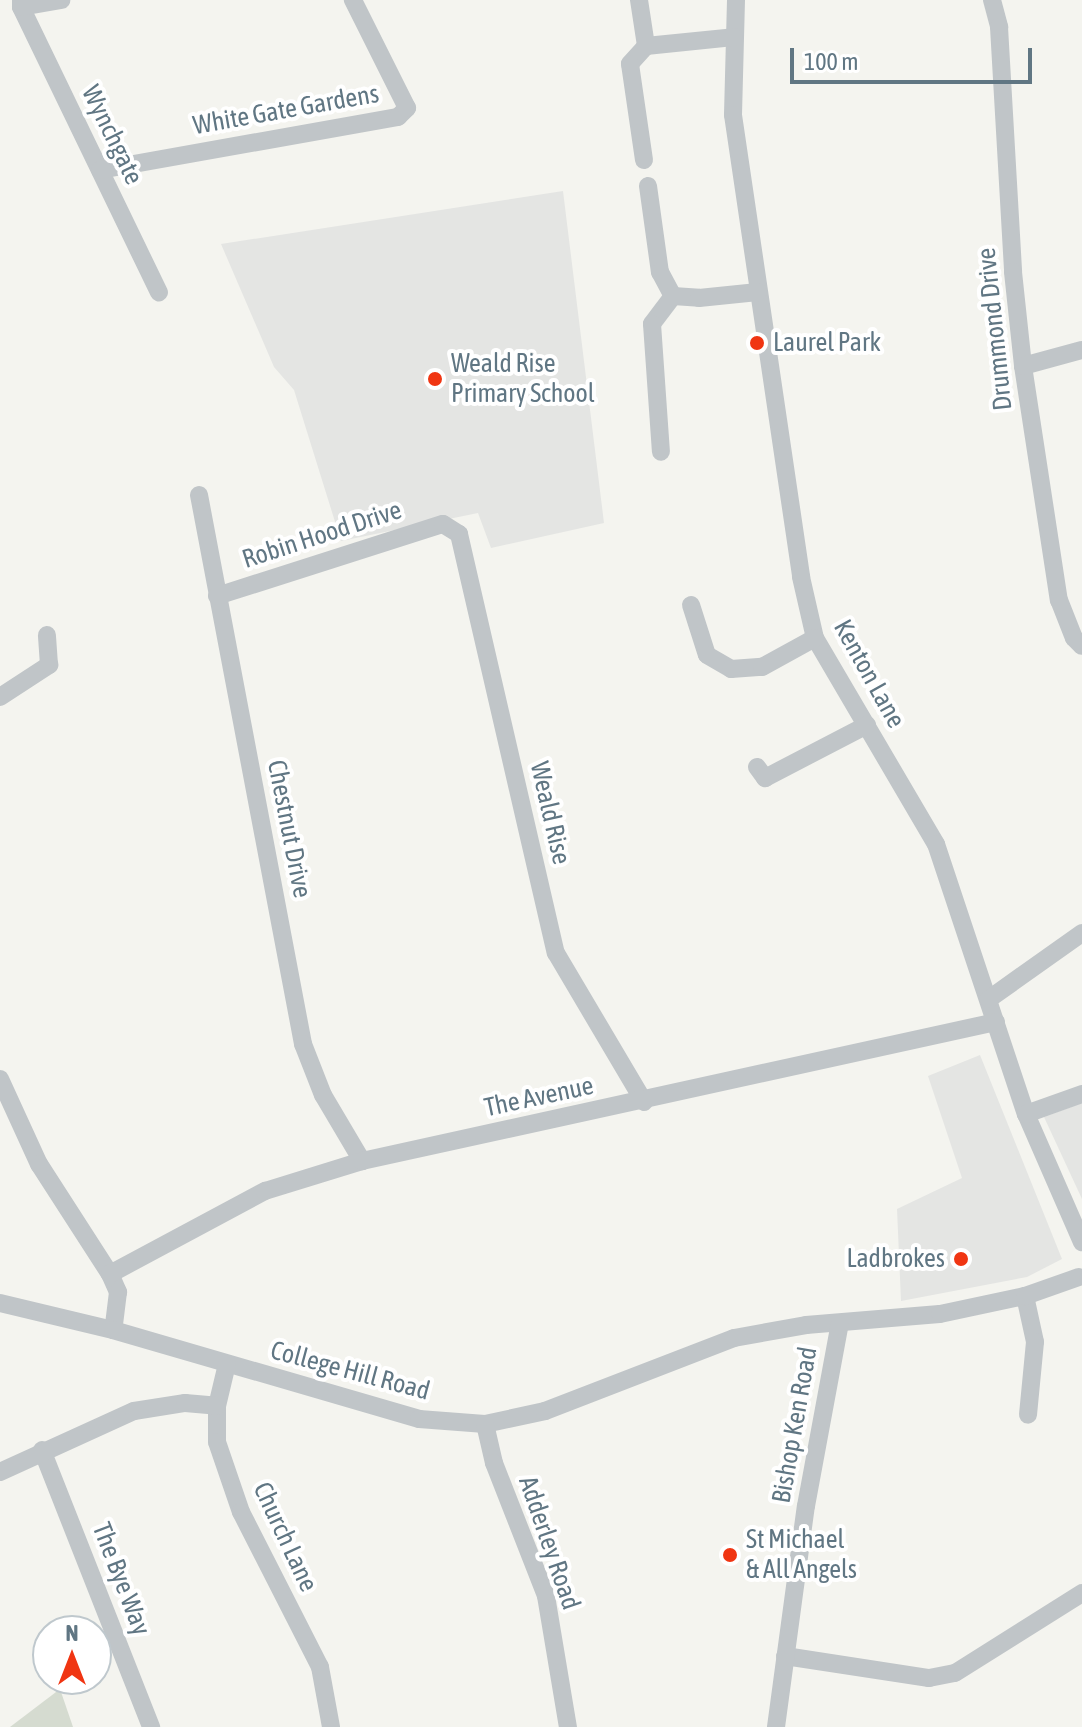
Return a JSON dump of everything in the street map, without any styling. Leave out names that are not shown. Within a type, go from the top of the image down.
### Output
[{"type":"street","points":[[21,4],[61,0]]},
{"type":"street","name":"White Gate Gardens","points":[[100,170],[398,117],[407,108],[353,0]]},
{"type":"street","points":[[639,0],[646,46]]},
{"type":"street","name":"Kenton Lane","points":[[736,0],[733,115],[801,577],[815,638],[936,844],[1026,1114],[1082,1242]]},
{"type":"street","name":"Drummond Drive","points":[[992,0],[999,27],[1013,272],[1023,366],[1059,600],[1074,638],[1082,646]]},
{"type":"street","name":"Wynchgate","points":[[21,4],[159,292]]},
{"type":"street","points":[[644,160],[630,64],[646,46],[734,37]]},
{"type":"street","points":[[648,186],[660,272],[673,296]]},
{"type":"street","points":[[673,296],[699,298],[758,292]]},
{"type":"street","points":[[661,452],[652,324],[673,296]]},
{"type":"street","points":[[1023,366],[1082,350]]},
{"type":"street","name":"Chestnut Drive","points":[[199,495],[303,1044],[323,1095],[362,1161]]},
{"type":"street","name":"Robin Hood Drive","points":[[217,596],[443,524]]},
{"type":"street","name":"Weald Rise","points":[[443,524],[459,534],[556,953],[644,1102]]},
{"type":"street","points":[[691,605],[707,655],[731,669],[762,667],[815,638]]},
{"type":"street","points":[[0,697],[49,665],[47,635]]},
{"type":"street","points":[[757,767],[765,778],[867,725]]},
{"type":"street","points":[[989,999],[1082,933]]},
{"type":"street","name":"The Avenue","points":[[110,1274],[265,1191],[362,1161],[644,1102],[996,1022]]},
{"type":"street","points":[[0,1079],[39,1164],[110,1274],[118,1292],[113,1330]]},
{"type":"street","points":[[1026,1114],[1082,1094]]},
{"type":"street","points":[[1080,1281],[1082,1258]]},
{"type":"street","name":"College Hill Road","points":[[0,1303],[113,1330],[419,1419],[485,1424],[545,1411],[734,1338],[840,1323],[940,1314],[1080,1281]]},
{"type":"street","points":[[1025,1296],[1035,1342],[1028,1415]]},
{"type":"street","name":"Bishop Ken Road","points":[[776,1727],[806,1506],[840,1323]]},
{"type":"street","name":"Church Lane","points":[[227,1364],[217,1406],[217,1442],[241,1512],[320,1667],[331,1727]]},
{"type":"street","points":[[0,1472],[42,1450],[134,1411],[185,1403],[217,1406]]},
{"type":"street","name":"Adderley Road","points":[[485,1424],[494,1463],[546,1596],[568,1727]]},
{"type":"street","name":"The Bye Way","points":[[42,1450],[151,1727]]},
{"type":"street","points":[[785,1656],[929,1678],[955,1673],[1082,1593]]},
{"type":"shaded area","name":"Weald Rise Primary School","points":[[563,191],[604,523],[491,548],[478,513],[341,541],[294,390],[274,367],[221,244]]},
{"type":"shaded area","points":[[980,1055],[1062,1259],[1027,1277],[901,1301],[897,1209],[962,1178],[928,1076]]},
{"type":"shaded area","points":[[1082,1103],[1082,1199],[1044,1117]]},
{"type":"shaded area","points":[[52,1695],[62,1695],[73,1727],[10,1727]]},
{"type":"place","name":"Laurel Park","points":[[757,343]]},
{"type":"place","name":"Weald Rise Primary School","points":[[435,379]]},
{"type":"place","name":"Ladbrokes","points":[[961,1259]]},
{"type":"place","name":"St Michael & All Angels","points":[[730,1555]]}]
